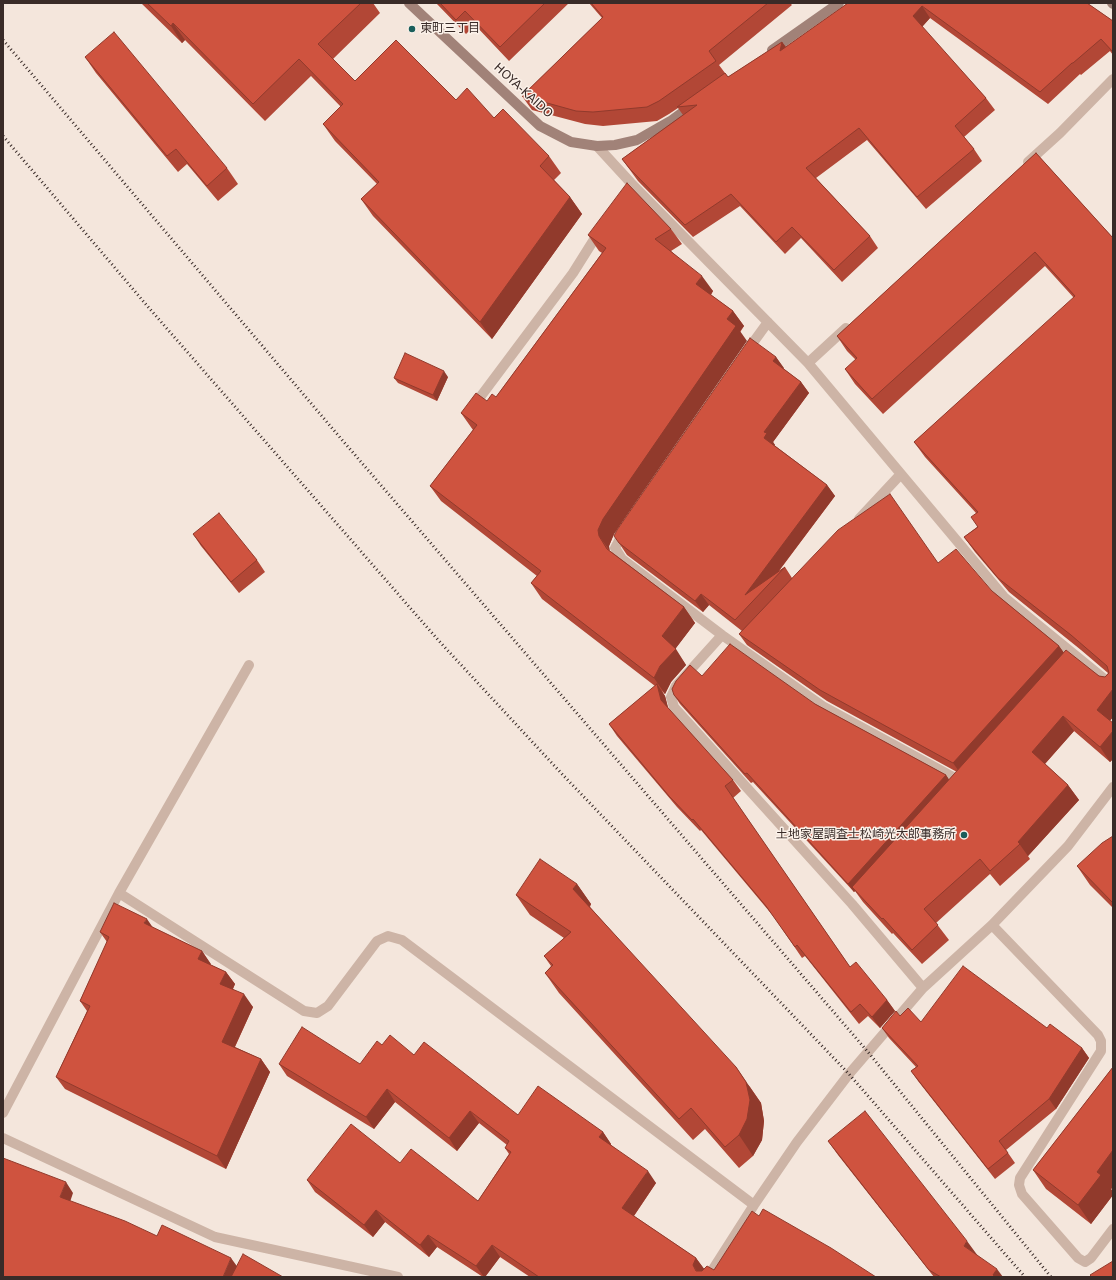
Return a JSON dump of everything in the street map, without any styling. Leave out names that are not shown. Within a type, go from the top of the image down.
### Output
[{"type":"main road","name":"HOYA-KAIDO","points":[[409,3],[540,126],[571,142],[597,146],[615,145],[637,140],[672,120],[697,102]]},
{"type":"main road","points":[[766,54],[839,3]]},
{"type":"street","points":[[1020,170],[1060,133],[1113,79]]},
{"type":"street","points":[[597,146],[628,186],[808,363],[900,475],[1004,597],[1074,658],[1113,686]]},
{"type":"street","points":[[478,400],[573,273],[606,222]]},
{"type":"street","points":[[741,361],[768,322]]},
{"type":"street","points":[[808,363],[853,322]]},
{"type":"street","points":[[851,527],[900,475]]},
{"type":"street","points":[[628,525],[619,538],[615,548],[622,559],[722,635],[740,644],[824,707],[962,782]]},
{"type":"street","points":[[722,635],[676,686],[671,697],[674,707],[855,901],[923,988]]},
{"type":"street","points":[[3,1113],[120,893],[249,665]]},
{"type":"street","points":[[708,1277],[754,1205],[797,1142],[849,1074],[923,988],[992,925],[1068,846],[1113,787]]},
{"type":"street","points":[[120,893],[304,1010],[310,1012],[317,1013],[328,1006],[377,941],[388,936],[402,940],[754,1205]]},
{"type":"street","points":[[992,925],[1098,1035],[1101,1041],[1101,1050],[1020,1178],[1019,1185],[1022,1194],[1078,1258],[1085,1262],[1091,1258],[1113,1229]]},
{"type":"street","points":[[3,1138],[215,1237],[398,1277]]},
{"type":"building","points":[[147,3],[361,3],[318,44],[355,81],[396,40],[456,100],[467,88],[494,118],[503,109],[549,156],[540,166],[570,197],[480,322],[361,199],[379,182],[323,124],[343,104],[299,59],[253,104],[173,23],[171,26]]},
{"type":"building","points":[[440,3],[545,3],[500,47],[465,11],[456,20]]},
{"type":"building","points":[[591,3],[768,3],[709,51],[716,61],[659,101],[647,107],[593,112],[576,111],[522,96],[603,17]]},
{"type":"building","points":[[848,3],[1087,3],[1113,21],[1113,52],[1101,39],[1040,92],[922,6],[913,16],[986,98],[955,126],[974,149],[917,197],[859,128],[806,168],[870,236],[834,270],[792,227],[776,242],[731,194],[685,225],[622,159],[697,105],[677,107],[725,73],[728,77],[782,42],[780,51]]},
{"type":"building","points":[[114,32],[227,168],[207,186],[176,149],[167,156],[85,57]]},
{"type":"building","points":[[1036,153],[1113,238],[1113,689],[1097,710],[1113,723],[1113,731],[1100,747],[1063,716],[1032,752],[1068,785],[1018,842],[1020,844],[990,871],[980,859],[924,909],[938,925],[912,950],[852,887],[1066,650],[1099,676],[1105,677],[1109,673],[1107,666],[1071,635],[998,578],[964,537],[978,527],[971,517],[978,512],[914,442],[1075,296],[1035,252],[872,399],[845,369],[857,358],[837,336]]},
{"type":"building","points":[[627,183],[671,229],[655,239],[702,276],[696,284],[733,311],[727,319],[736,326],[603,519],[598,530],[599,536],[607,549],[684,607],[662,636],[676,649],[660,666],[654,678],[531,583],[541,571],[430,486],[477,425],[461,413],[476,393],[487,401],[492,394],[496,397],[606,248],[588,235]]},
{"type":"building","points":[[750,338],[776,357],[773,361],[801,382],[764,432],[767,433],[764,438],[827,485],[745,595],[785,567],[735,620],[701,594],[695,601],[619,543],[614,536]]},
{"type":"building","points":[[405,353],[444,371],[433,395],[394,378]]},
{"type":"building","points":[[890,494],[938,563],[956,549],[992,591],[1059,646],[953,763],[820,690],[739,634],[838,530]]},
{"type":"building","points":[[219,513],[257,560],[231,582],[193,534]]},
{"type":"building","points":[[730,644],[815,704],[946,775],[848,884],[747,773],[745,774],[674,695],[672,689],[676,681],[690,665],[702,676]]},
{"type":"building","points":[[657,684],[661,700],[733,780],[725,786],[850,967],[856,962],[887,1000],[872,1017],[860,1004],[851,1012],[797,945],[795,947],[766,906],[693,819],[692,820],[669,796],[609,724]]},
{"type":"building","points":[[1113,836],[1113,903],[1077,866],[1102,843]]},
{"type":"building","points":[[540,859],[577,884],[573,889],[736,1067],[746,1082],[750,1100],[747,1119],[739,1135],[725,1147],[691,1108],[679,1119],[545,973],[553,965],[544,956],[571,932],[516,895]]},
{"type":"building","points":[[114,903],[147,919],[144,923],[202,951],[198,959],[226,972],[220,984],[244,994],[222,1042],[261,1059],[217,1156],[56,1077],[90,1006],[80,1001],[109,937],[100,932]]},
{"type":"building","points":[[963,966],[1047,1028],[1050,1024],[1082,1048],[1049,1099],[999,1141],[1008,1153],[988,1169],[911,1071],[918,1066],[882,1028],[896,1011],[900,1016],[908,1008],[921,1022]]},
{"type":"building","points":[[302,1027],[360,1064],[377,1041],[382,1045],[390,1035],[414,1055],[424,1042],[518,1115],[538,1086],[603,1132],[599,1137],[648,1171],[622,1208],[696,1258],[693,1265],[696,1271],[702,1271],[707,1266],[714,1270],[752,1211],[759,1216],[763,1209],[831,1248],[876,1277],[539,1277],[492,1245],[476,1266],[428,1235],[420,1245],[376,1210],[364,1225],[307,1180],[351,1124],[400,1163],[411,1149],[478,1201],[511,1152],[505,1148],[509,1141],[470,1111],[449,1138],[387,1089],[366,1117],[279,1064]]},
{"type":"building","points":[[1113,1067],[1113,1150],[1097,1172],[1101,1175],[1078,1205],[1033,1170]]},
{"type":"building","points":[[865,1111],[967,1241],[964,1246],[997,1269],[993,1275],[996,1277],[941,1277],[929,1270],[828,1141]]},
{"type":"building","points":[[3,1158],[66,1182],[60,1197],[125,1221],[157,1236],[162,1225],[231,1258],[223,1277],[3,1277]]},
{"type":"building","points":[[243,1254],[283,1277],[231,1277]]},
{"type":"building","points":[[1113,1261],[1113,1277],[1092,1277],[1090,1275]]},
{"type":"railway","points":[[3,40],[343,441],[868,1052],[1051,1277]]},
{"type":"railway","points":[[3,136],[149,308],[439,641],[562,774],[849,1074],[1025,1277]]},
{"type":"place","name":"東町三丁目","points":[[412,29]]},
{"type":"place","name":"土地家屋調査士松崎光太郎事務所","points":[[964,835]]}]
